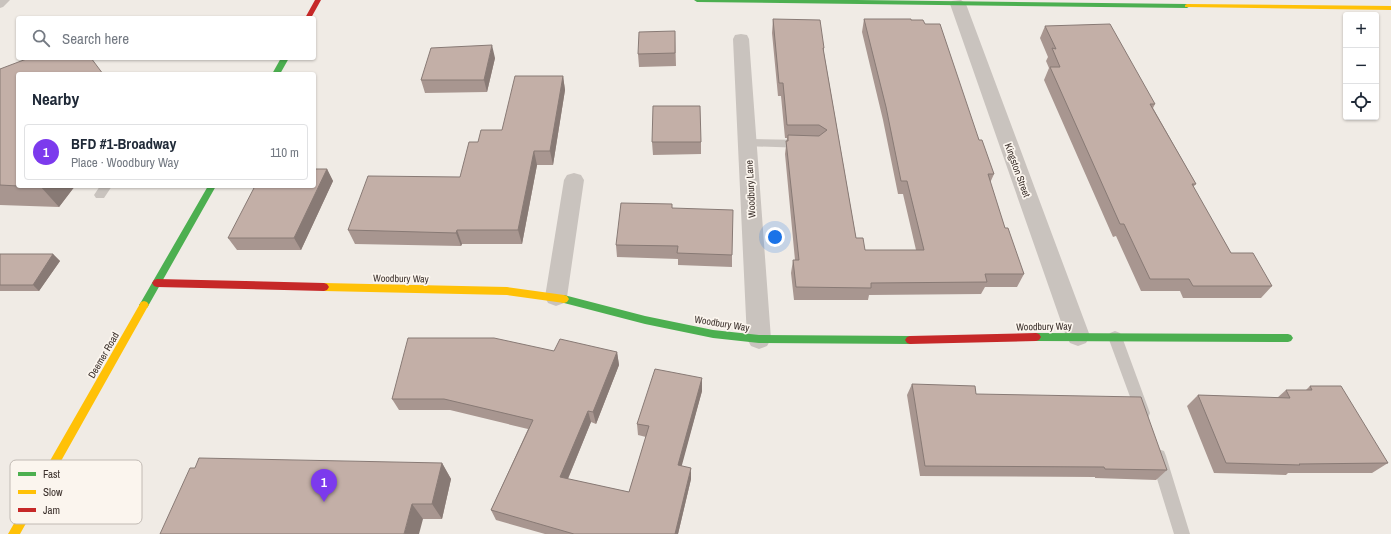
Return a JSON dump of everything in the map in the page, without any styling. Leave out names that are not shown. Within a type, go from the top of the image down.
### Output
[{"type":"street","points":[[309,16],[318,0]]},
{"type":"street","points":[[697,0],[1391,8]]},
{"type":"street","name":"Kingston Street","points":[[958,4],[1078,336]]},
{"type":"street","name":"Woodbury Lane","points":[[741,39],[759,340]]},
{"type":"street","points":[[277,72],[284,60]]},
{"type":"street","points":[[556,297],[574,180]]},
{"type":"street","name":"Deemer Road","points":[[56,460],[211,188]]},
{"type":"street","name":"Woodbury Way","points":[[157,283],[507,291],[556,297],[660,323],[713,334],[759,340],[879,341],[1078,336],[1288,338]]},
{"type":"street","name":"Deemer Road","points":[[14,534],[20,524]]},
{"type":"lane","points":[[0,4],[5,0]]},
{"type":"lane","points":[[747,143],[817,144]]},
{"type":"lane","points":[[1115,337],[1146,424]]},
{"type":"lane","points":[[1154,445],[1182,534]]},
{"type":"building","points":[[773,19],[820,20],[823,48],[856,238],[863,238],[865,250],[924,250],[907,181],[901,181],[886,107],[864,19],[911,19],[923,20],[925,24],[940,24],[979,140],[982,140],[994,174],[988,174],[1005,228],[1008,228],[1024,274],[985,274],[987,282],[871,283],[871,288],[796,287],[793,260],[799,260],[786,141],[788,141],[788,135],[819,136],[827,130],[819,125],[787,125],[783,83],[779,83]]},
{"type":"building","points":[[1110,24],[1155,104],[1150,104],[1196,184],[1192,184],[1231,253],[1253,253],[1272,286],[1193,286],[1189,279],[1150,279],[1124,224],[1120,224],[1050,67],[1060,67],[1052,48],[1056,49],[1045,26]]},
{"type":"building","points":[[675,31],[675,53],[638,54],[639,32]]},
{"type":"building","points":[[492,45],[484,80],[421,80],[431,48]]},
{"type":"building","points":[[24,60],[92,60],[102,72],[16,72],[16,186],[0,185],[0,69]]},
{"type":"building","points":[[515,76],[563,76],[550,151],[534,151],[518,230],[457,230],[456,233],[348,230],[368,176],[460,177],[469,142],[478,142],[481,130],[502,130]]},
{"type":"building","points":[[653,106],[700,106],[701,142],[652,142]]},
{"type":"building","points":[[316,169],[327,169],[294,238],[228,238],[254,188],[316,188]]},
{"type":"building","points":[[621,203],[672,204],[672,208],[733,210],[732,255],[677,253],[678,246],[616,245]]},
{"type":"building","points":[[0,254],[53,254],[33,285],[0,285]]},
{"type":"building","points":[[408,338],[494,338],[554,351],[560,339],[617,352],[593,412],[588,411],[560,477],[629,492],[649,426],[637,424],[655,369],[702,378],[678,465],[691,468],[675,534],[574,534],[491,510],[533,420],[444,399],[392,399]]},
{"type":"building","points":[[912,384],[975,386],[976,394],[1141,397],[1167,470],[1105,469],[1104,467],[925,466]]},
{"type":"building","points":[[1310,386],[1341,386],[1388,463],[1299,464],[1300,465],[1226,463],[1198,395],[1290,398],[1286,390],[1312,390]]},
{"type":"building","points":[[199,458],[442,463],[432,504],[412,504],[404,534],[160,534],[190,468],[195,468]]},
{"type":"traffic: fast","points":[[697,0],[1187,6]]},
{"type":"traffic: fast","points":[[277,72],[284,60]]},
{"type":"traffic: fast","points":[[144,305],[211,188]]},
{"type":"traffic: fast","points":[[564,299],[645,320],[713,334],[759,339],[910,340]]},
{"type":"traffic: fast","points":[[1036,337],[1288,338]]},
{"type":"traffic: slow","points":[[1187,6],[1391,8]]},
{"type":"traffic: slow","points":[[324,287],[507,291],[564,299]]},
{"type":"traffic: slow","points":[[56,460],[144,305]]},
{"type":"traffic: slow","points":[[14,534],[20,524]]},
{"type":"traffic: jam","points":[[309,16],[318,0]]},
{"type":"traffic: jam","points":[[157,283],[324,287]]},
{"type":"traffic: jam","points":[[910,340],[1036,337]]},
{"type":"place","name":"BFD #1-Broadway","points":[[324,502]]}]
